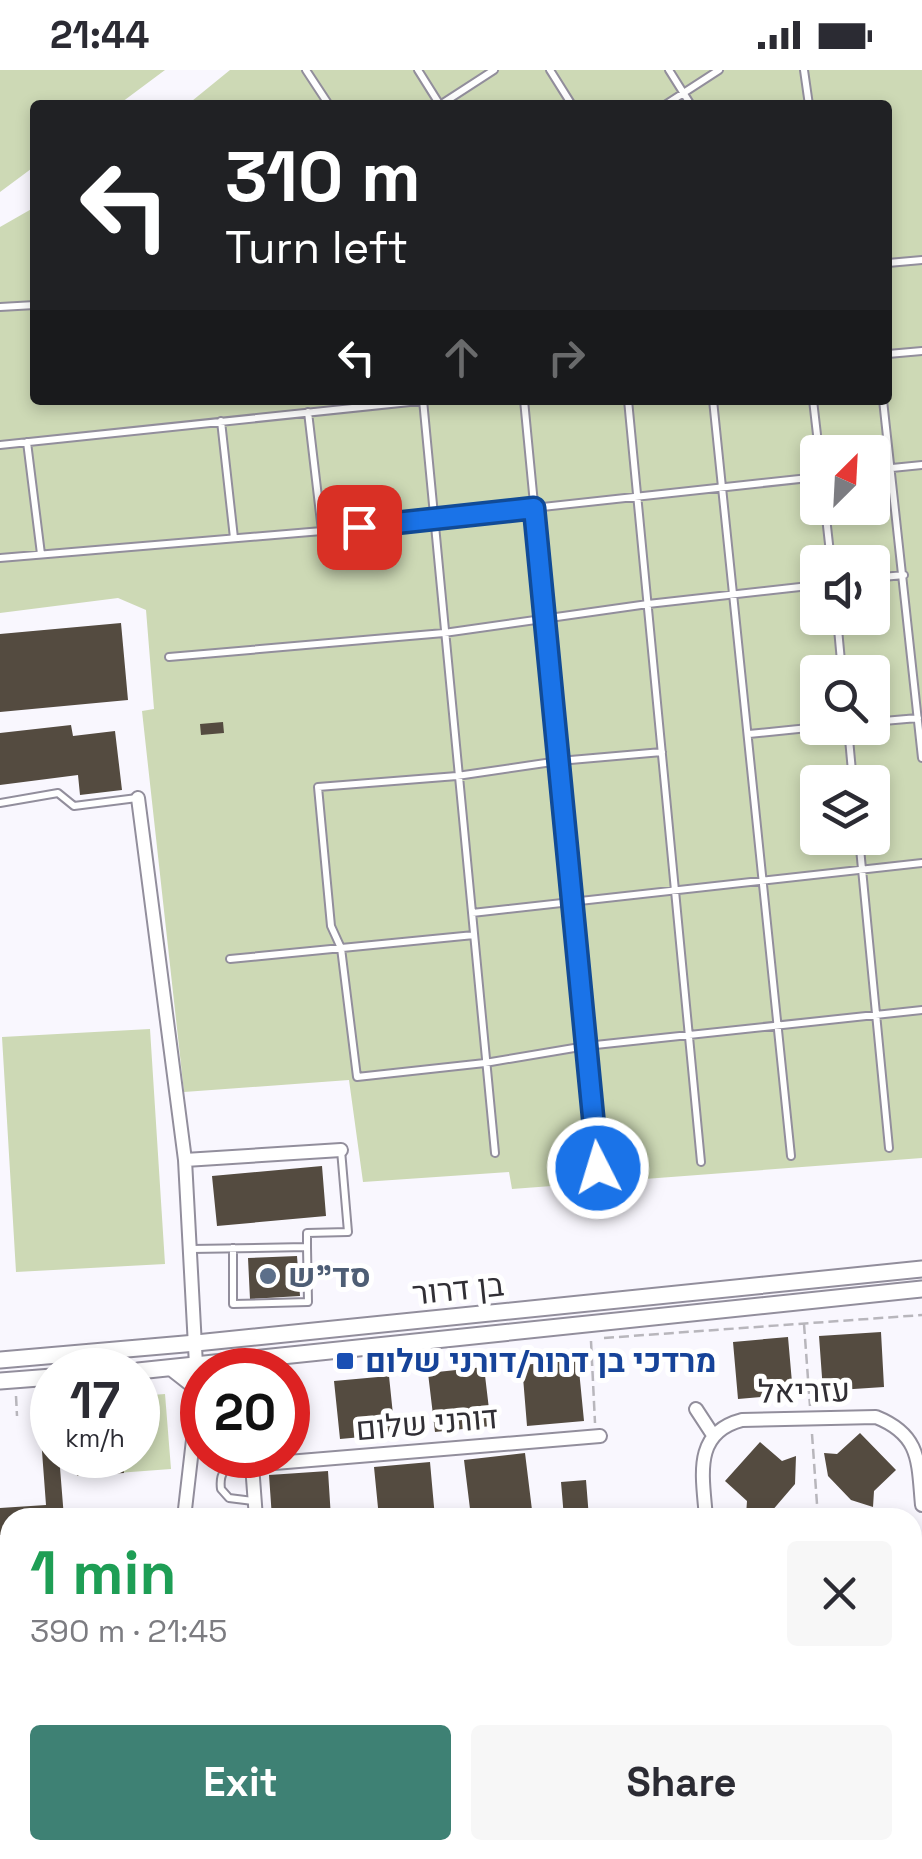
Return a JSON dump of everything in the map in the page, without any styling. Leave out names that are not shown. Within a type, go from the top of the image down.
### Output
[{"type":"street","points":[[138,798],[185,1160],[196,1348]]},
{"type":"street","points":[[185,1160],[341,1150]]},
{"type":"street","name":"בן דרור","points":[[0,1360],[922,1270]]},
{"type":"street","name":"בן דרור","points":[[310,1354],[922,1288]]},
{"type":"street","name":"בן דרור","points":[[160,1369],[180,1367]]},
{"type":"street","points":[[173,1368],[180,1374]]},
{"type":"street","points":[[696,1409],[714,1435],[704,1453],[706,1508]]},
{"type":"street","name":"עזריאל","points":[[714,1435],[726,1424],[742,1420],[876,1417],[909,1436],[918,1460],[922,1505]]},
{"type":"street","name":"דורני שלום","points":[[255,1508],[252,1465],[598,1436]]},
{"type":"street","points":[[185,1508],[188,1478]]},
{"type":"lane","points":[[306,70],[326,100]]},
{"type":"lane","points":[[418,70],[437,100]]},
{"type":"lane","points":[[448,100],[494,70]]},
{"type":"lane","points":[[550,70],[569,100]]},
{"type":"lane","points":[[669,70],[688,100]]},
{"type":"lane","points":[[673,100],[719,70]]},
{"type":"lane","points":[[804,70],[808,100]]},
{"type":"lane","points":[[892,263],[922,260]]},
{"type":"lane","points":[[0,307],[30,305]]},
{"type":"lane","points":[[892,354],[922,351]]},
{"type":"lane","points":[[0,444],[376,405]]},
{"type":"lane","points":[[425,405],[494,1154]]},
{"type":"lane","points":[[524,405],[598,1168]]},
{"type":"lane","points":[[629,405],[701,1162]]},
{"type":"lane","points":[[715,405],[792,1156]]},
{"type":"lane","points":[[814,405],[817,435]]},
{"type":"lane","points":[[884,405],[922,758]]},
{"type":"lane","points":[[308,412],[322,531]]},
{"type":"lane","points":[[221,421],[234,538]]},
{"type":"lane","points":[[27,442],[40,554]]},
{"type":"lane","points":[[892,468],[922,465]]},
{"type":"lane","points":[[0,558],[434,520],[800,478]]},
{"type":"lane","points":[[890,576],[904,574]]},
{"type":"lane","points":[[169,657],[444,633],[800,586]]},
{"type":"lane","points":[[890,720],[918,718]]},
{"type":"lane","points":[[748,734],[800,729]]},
{"type":"lane","points":[[662,752],[318,788],[331,926],[341,948],[357,1077],[485,1064],[586,1046],[922,1010]]},
{"type":"lane","points":[[0,804],[58,792],[74,806],[138,798]]},
{"type":"lane","points":[[861,855],[890,1148]]},
{"type":"lane","points":[[472,913],[922,862]]},
{"type":"lane","points":[[230,959],[474,935]]},
{"type":"lane","points":[[233,1248],[233,1304],[308,1302],[307,1234],[348,1232],[341,1150]]},
{"type":"lane","points":[[190,1250],[307,1247]]},
{"type":"lane","points":[[222,1478],[221,1489],[228,1498],[254,1501]]},
{"type":"path","points":[[598,1436],[591,1340],[922,1315]]},
{"type":"path","points":[[7,1380],[17,1416]]},
{"type":"green space","points":[[0,70],[165,70],[125,100],[30,100],[30,170],[0,192]]},
{"type":"green space","points":[[230,70],[922,70],[922,1158],[512,1189],[509,1172],[363,1182],[349,1080],[184,1092],[142,711],[154,709],[146,610],[118,598],[0,613],[0,227],[30,210],[30,405],[892,405],[892,100],[193,100]]},
{"type":"green space","points":[[150,1029],[165,1264],[16,1272],[2,1037]]},
{"type":"green space","points":[[160,1394],[165,1394],[171,1469],[160,1470]]},
{"type":"building","points":[[121,623],[128,700],[0,712],[0,634]]},
{"type":"building","points":[[223,722],[224,733],[201,735],[200,724]]},
{"type":"building","points":[[71,725],[73,736],[115,731],[122,790],[80,795],[78,775],[0,785],[0,733]]},
{"type":"building","points":[[322,1166],[326,1216],[217,1226],[212,1176]]},
{"type":"building","points":[[297,1256],[300,1296],[250,1299],[248,1258]]},
{"type":"building","points":[[881,1332],[884,1387],[823,1391],[819,1336]]},
{"type":"building","points":[[788,1337],[793,1394],[738,1399],[733,1342]]},
{"type":"building","points":[[578,1360],[584,1421],[527,1426],[522,1365]]},
{"type":"building","points":[[484,1367],[491,1426],[435,1432],[428,1373]]},
{"type":"building","points":[[389,1376],[395,1434],[340,1439],[334,1381]]},
{"type":"building","points":[[860,1433],[896,1470],[874,1491],[873,1507],[851,1500],[828,1476],[824,1453],[837,1454]]},
{"type":"building","points":[[760,1442],[782,1461],[796,1456],[795,1484],[774,1508],[746,1508],[747,1501],[725,1481]]},
{"type":"building","points":[[525,1453],[532,1508],[470,1508],[464,1460]]},
{"type":"building","points":[[430,1462],[434,1508],[378,1508],[374,1467]]},
{"type":"building","points":[[328,1471],[330,1508],[271,1508],[269,1478],[310,1478],[310,1472]]},
{"type":"building","points":[[44,1478],[61,1478],[63,1508],[0,1508],[46,1505]]},
{"type":"building","points":[[586,1480],[588,1508],[563,1508],[561,1482]]},
{"type":"place","name":"סד\"ש","points":[[268,1276]]},
{"type":"place","name":"מרדכי בן דרור/דורני שלום","points":[[345,1361]]},
{"type":"route","points":[[359,527],[534,508],[598,1168]]}]
